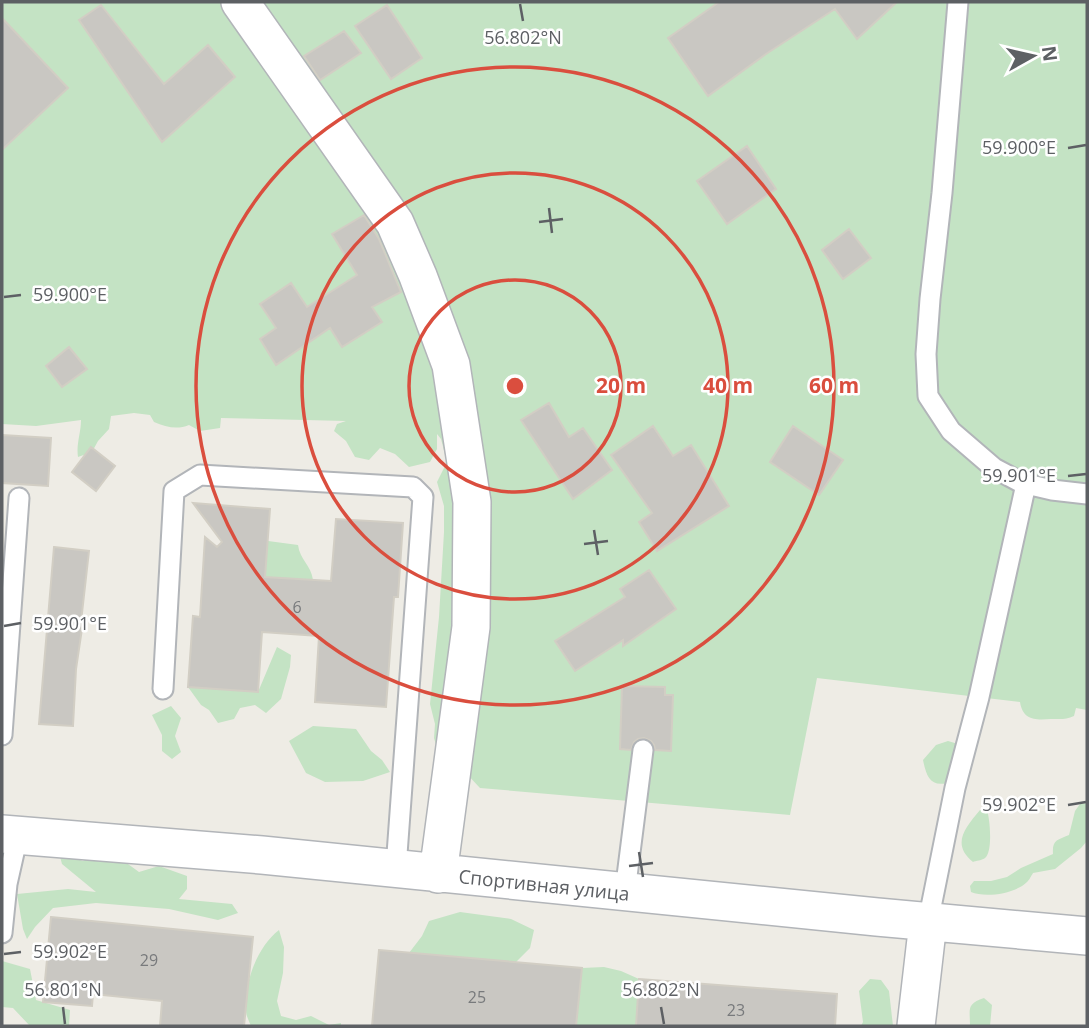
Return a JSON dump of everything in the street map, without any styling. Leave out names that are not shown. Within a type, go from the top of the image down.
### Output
[{"type":"street","points":[[240,2],[395,223],[451,365],[472,502],[471,627],[438,874]]},
{"type":"street","name":"Спортивная улица","points":[[10,834],[262,855],[1087,936]]},
{"type":"street","points":[[916,1026],[928,922]]},
{"type":"lane","points":[[958,2],[944,180],[930,299],[926,354],[929,396],[951,431],[994,468],[1026,484],[1087,494]]},
{"type":"lane","points":[[163,689],[174,491],[200,475],[413,486],[422,497],[396,869]]},
{"type":"lane","points":[[928,922],[955,788],[1026,484]]},
{"type":"lane","points":[[2,734],[19,498]]},
{"type":"lane","points":[[625,892],[643,750]]},
{"type":"lane","points":[[2,933],[10,834]]},
{"type":"green space","points":[[2,2],[1087,2],[1087,710],[1076,708],[1074,716],[1066,719],[1035,719],[1024,713],[1020,702],[817,678],[790,815],[480,788],[465,772],[442,765],[434,738],[435,724],[430,704],[444,532],[444,506],[437,482],[447,462],[437,434],[437,449],[430,462],[409,467],[395,454],[380,448],[369,460],[355,457],[346,441],[334,431],[337,424],[346,421],[221,418],[220,428],[200,431],[189,425],[176,428],[163,425],[154,422],[150,415],[134,413],[111,416],[109,429],[92,452],[78,457],[81,420],[36,426],[2,424]]},
{"type":"green space","points":[[268,541],[298,545],[313,580],[265,577]]},
{"type":"green space","points":[[277,647],[291,655],[290,667],[281,699],[266,713],[255,705],[240,708],[234,719],[218,723],[188,687],[258,692]]},
{"type":"green space","points":[[171,706],[181,718],[175,736],[181,752],[172,759],[162,751],[162,735],[152,715]]},
{"type":"green space","points":[[313,726],[356,729],[390,772],[363,781],[325,782],[306,773],[289,741]]},
{"type":"green space","points":[[948,741],[958,744],[952,782],[935,783],[928,777],[923,760],[936,745]]},
{"type":"green space","points":[[1087,803],[1087,841],[1055,869],[1033,873],[1028,882],[1008,892],[984,895],[971,892],[970,886],[974,881],[1007,877],[1053,854],[1056,841],[1069,835],[1075,811],[1080,804]]},
{"type":"green space","points":[[980,810],[987,810],[988,814],[989,849],[985,858],[973,862],[966,855],[962,842],[965,830]]},
{"type":"green space","points":[[59,853],[83,861],[96,854],[121,859],[139,872],[159,866],[187,876],[187,889],[179,899],[232,904],[238,913],[218,920],[169,909],[96,903],[53,908],[27,939],[17,894],[68,889],[96,892],[62,864]]},
{"type":"green space","points":[[460,912],[511,919],[534,930],[530,948],[516,962],[409,953],[429,921]]},
{"type":"green space","points":[[279,930],[284,947],[283,973],[277,1001],[281,1016],[296,1020],[311,1016],[329,1025],[341,1023],[341,1026],[251,1026],[246,1000],[253,966],[264,946]]},
{"type":"green space","points":[[2,961],[30,969],[36,1000],[70,1010],[69,1026],[30,1026],[13,1008],[2,1007]]},
{"type":"green space","points":[[604,967],[639,979],[636,1026],[576,1026],[582,968]]},
{"type":"green space","points":[[870,979],[881,980],[889,991],[893,1026],[861,1026],[863,1022],[859,991]]},
{"type":"green space","points":[[984,998],[992,1005],[990,1026],[970,1026],[972,1005]]},
{"type":"building","points":[[719,2],[897,2],[857,39],[835,9],[708,96],[668,38]]},
{"type":"building","points":[[101,5],[164,84],[208,45],[235,77],[162,142],[79,20]]},
{"type":"building","points":[[387,5],[422,58],[391,79],[355,26]]},
{"type":"building","points":[[2,18],[68,88],[2,150]]},
{"type":"building","points":[[344,31],[361,53],[320,80],[304,56]]},
{"type":"building","points":[[747,146],[776,189],[727,224],[697,181]]},
{"type":"building","points":[[364,215],[379,239],[401,292],[372,307],[382,322],[342,347],[330,328],[276,365],[260,339],[276,328],[260,304],[291,283],[307,307],[357,275],[332,234]]},
{"type":"building","points":[[849,229],[871,258],[843,279],[822,250]]},
{"type":"building","points":[[69,347],[87,369],[62,387],[46,366]]},
{"type":"building","points":[[549,403],[569,437],[583,428],[612,470],[573,499],[521,420]]},
{"type":"building","points":[[653,426],[673,456],[691,445],[729,506],[657,551],[639,522],[652,513],[611,455]]},
{"type":"building","points":[[793,426],[843,460],[819,495],[770,462]]},
{"type":"building","points":[[2,435],[51,438],[48,486],[2,483]]},
{"type":"building","points":[[91,447],[115,466],[96,491],[72,472]]},
{"type":"building","points":[[193,503],[270,509],[265,577],[331,581],[336,519],[403,523],[398,597],[394,597],[386,707],[315,702],[319,636],[262,632],[258,692],[188,687],[193,616],[200,617],[205,537],[217,547],[222,542]]},
{"type":"building","points":[[54,547],[89,551],[76,669],[73,726],[39,724]]},
{"type":"building","points":[[649,570],[676,609],[623,646],[623,640],[575,671],[555,641],[625,597],[620,589]]},
{"type":"building","points":[[622,686],[665,687],[665,695],[673,695],[671,751],[655,750],[651,741],[644,738],[634,742],[631,750],[620,749]]},
{"type":"building","points":[[51,917],[253,937],[244,1026],[160,1026],[162,1001],[93,994],[92,1006],[43,1002]]},
{"type":"building","points":[[379,950],[582,968],[576,1026],[372,1026]]},
{"type":"building","points":[[639,979],[837,994],[835,1026],[636,1026]]}]
